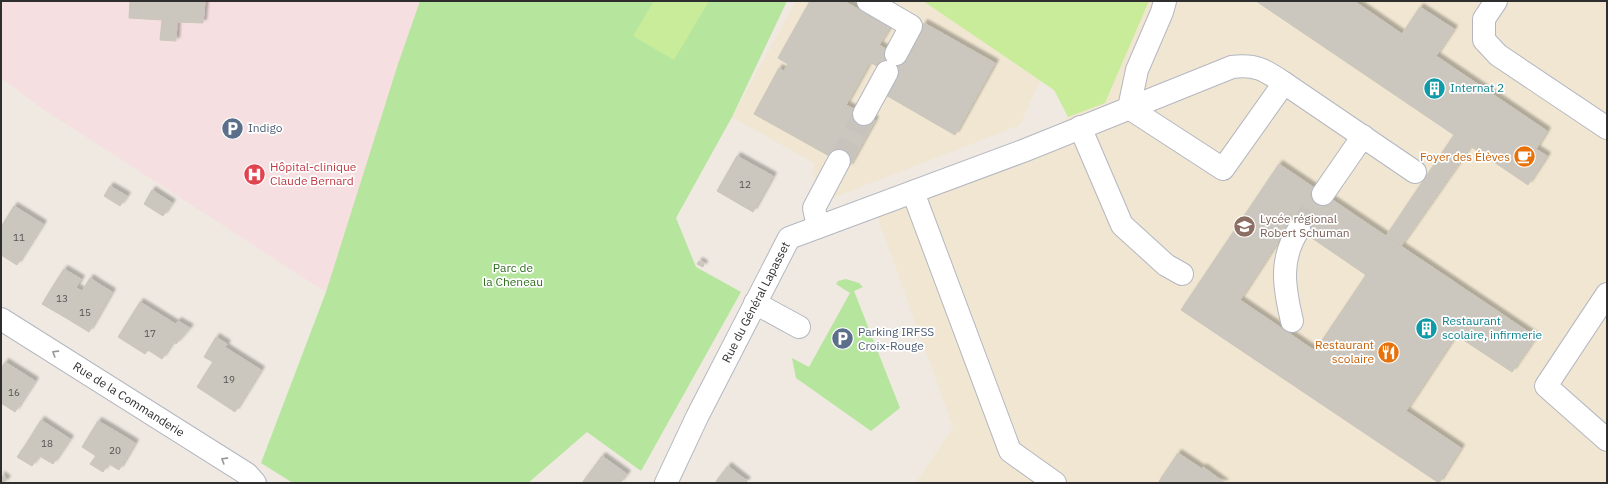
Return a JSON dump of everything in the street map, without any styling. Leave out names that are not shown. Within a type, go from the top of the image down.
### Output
[{"type":"street","points":[[864,114],[911,26],[868,1]]},
{"type":"street","points":[[1165,1],[1162,12],[1137,70],[1129,108],[1223,169],[1284,83]]},
{"type":"street","points":[[1496,1],[1484,19],[1484,40],[1498,55],[1607,128]]},
{"type":"street","name":"Rue du Général Lapasset","points":[[666,483],[754,303],[789,238],[1022,151],[1232,67],[1246,65],[1265,70],[1415,172]]},
{"type":"street","points":[[1080,127],[1122,225],[1166,265],[1182,274]]},
{"type":"street","points":[[1323,194],[1363,136]]},
{"type":"street","points":[[818,227],[814,208],[839,161]]},
{"type":"street","points":[[913,192],[1010,451],[1055,483]]},
{"type":"street","points":[[1292,321],[1285,291],[1285,263],[1291,241],[1299,229]]},
{"type":"street","points":[[1607,294],[1546,386],[1607,440]]},
{"type":"street","points":[[754,303],[798,327]]},
{"type":"street","name":"Rue de la Commanderie","points":[[1,319],[247,474],[255,483]]},
{"type":"shaded area","name":"Hôpital-clinique Claude Bernard","points":[[1,1],[429,1],[326,292],[40,107],[1,78]]},
{"type":"shaded area","points":[[796,1],[923,1],[1040,81],[1020,125],[802,210],[814,190],[814,163],[732,117]]},
{"type":"shaded area","name":"Lycée régional Robert Schuman","points":[[1149,1],[1607,1],[1607,483],[916,483],[953,427],[874,207],[1023,151],[1068,117],[1105,103]]},
{"type":"green space","name":"Parc de la Cheneau","points":[[420,1],[787,1],[732,117],[676,218],[696,267],[741,292],[641,471],[587,432],[528,483],[293,483],[261,463],[326,292],[398,64]]},
{"type":"green space","points":[[654,1],[709,1],[674,60],[633,36]]},
{"type":"green space","points":[[923,1],[1149,1],[1105,103],[1068,117],[1054,90]]},
{"type":"green space","points":[[846,279],[859,283],[863,287],[854,291],[900,408],[871,431],[796,378],[792,358],[809,367],[850,293],[836,284],[838,281]]},
{"type":"building","points":[[130,1],[205,1],[203,23],[177,22],[176,41],[160,40],[162,20],[129,18]]},
{"type":"building","points":[[810,1],[844,1],[890,27],[879,45],[904,59],[924,23],[995,63],[955,135],[884,94],[894,76],[870,62],[846,105],[875,120],[849,167],[754,114],[779,68],[784,71],[788,64],[778,58]]},
{"type":"building","name":"Internat 2","points":[[1256,1],[1354,1],[1402,34],[1420,7],[1454,29],[1436,56],[1547,131],[1536,149],[1547,156],[1528,185]]},
{"type":"building","points":[[1454,135],[1471,146],[1401,246],[1386,236]]},
{"type":"building","points":[[737,156],[773,176],[753,212],[717,191]]},
{"type":"building","name":"Restaurant scolaire, infirmerie","points":[[1279,164],[1536,337],[1512,372],[1456,335],[1406,411],[1461,448],[1439,483],[1181,310]],"holes":[[[1290,223],[1366,275],[1315,351],[1240,300]]]},
{"type":"building","points":[[110,186],[127,196],[120,206],[104,196]]},
{"type":"building","points":[[152,190],[172,203],[163,216],[144,204]]},
{"type":"building","points":[[14,206],[43,224],[17,265],[1,255],[1,239],[3,235],[1,234],[1,227]]},
{"type":"building","points":[[699,261],[704,264],[703,267],[697,264]]},
{"type":"building","points":[[64,269],[81,279],[76,288],[58,278]]},
{"type":"building","points":[[58,278],[82,291],[66,318],[42,304]]},
{"type":"building","points":[[90,278],[99,284],[92,297],[82,291]]},
{"type":"building","points":[[99,284],[112,292],[89,332],[66,318],[82,291],[92,297]]},
{"type":"building","points":[[140,302],[182,328],[162,359],[148,350],[145,354],[118,337]]},
{"type":"building","points":[[178,321],[190,328],[176,344],[173,342],[182,328],[175,324]]},
{"type":"building","points":[[216,337],[227,344],[225,347],[223,346],[213,362],[204,357]]},
{"type":"building","points":[[223,346],[261,370],[235,412],[197,387]]},
{"type":"building","points":[[5,362],[35,381],[15,412],[1,403],[1,369]]},
{"type":"building","points":[[41,420],[70,439],[53,464],[24,447]]},
{"type":"building","points":[[98,421],[112,429],[96,456],[82,447]]},
{"type":"building","points":[[112,429],[135,443],[119,470],[96,456]]},
{"type":"building","points":[[24,447],[39,456],[32,466],[17,457]]},
{"type":"building","points":[[1178,453],[1202,469],[1203,467],[1225,483],[1158,483]]},
{"type":"building","points":[[96,456],[108,464],[103,472],[90,464]]},
{"type":"building","points":[[602,456],[627,474],[620,483],[582,483]]},
{"type":"building","points":[[728,466],[747,481],[745,483],[730,483],[720,476]]},
{"type":"building","points":[[1,475],[7,479],[4,483],[1,483]]},
{"type":"building","points":[[720,476],[730,483],[715,483]]},
{"type":"tunnel","points":[[839,161],[864,114]]},
{"type":"tunnel","points":[[1299,229],[1323,194]]},
{"type":"place","name":"Internat 2","points":[[1434,88]]},
{"type":"place","name":"Indigo","points":[[233,128]]},
{"type":"place","name":"Foyer des Élèves","points":[[1525,157]]},
{"type":"place","name":"Hôpital-clinique Claude Bernard","points":[[255,174]]},
{"type":"place","name":"Lycée régional Robert Schuman","points":[[1244,226]]},
{"type":"place","name":"Restaurant scolaire, infirmerie","points":[[1427,328]]},
{"type":"place","name":"Parking IRFSS Croix-Rouge","points":[[842,339]]},
{"type":"place","name":"Restaurant scolaire","points":[[1389,352]]}]
